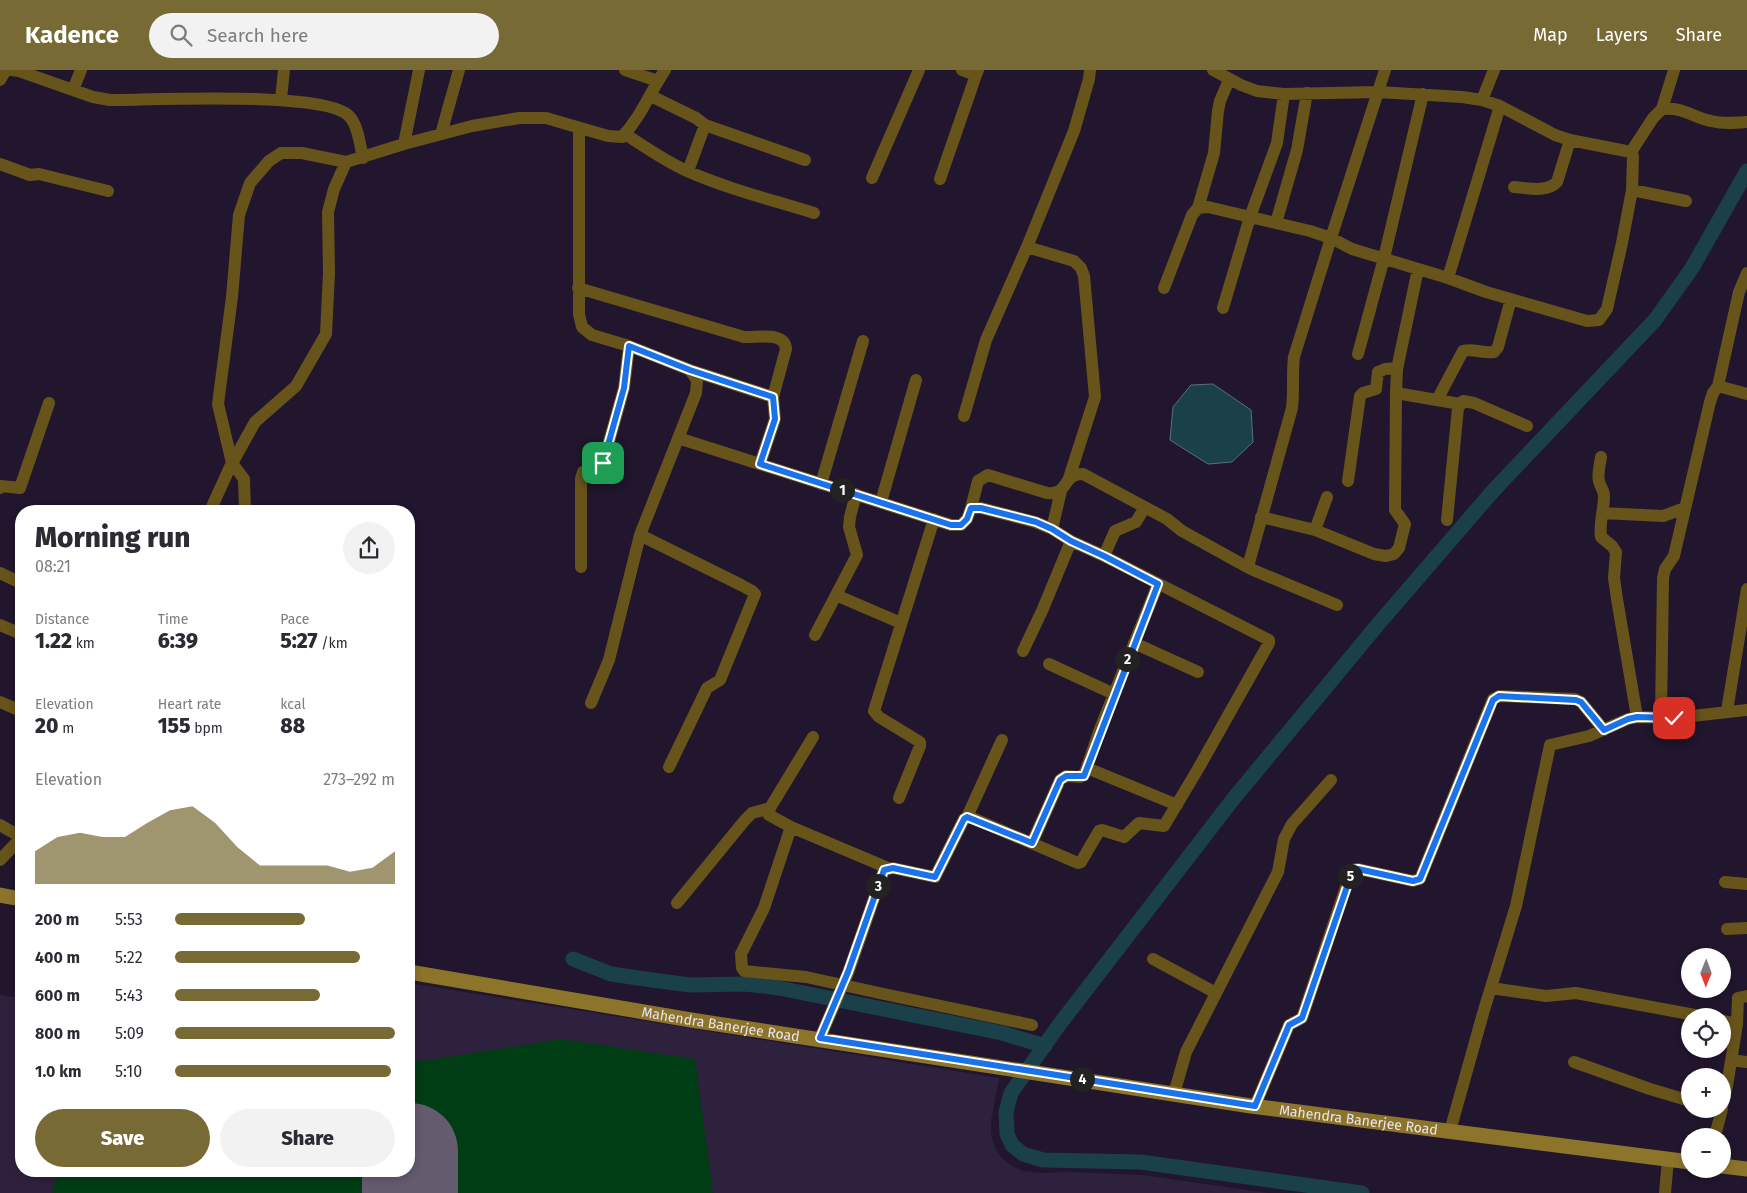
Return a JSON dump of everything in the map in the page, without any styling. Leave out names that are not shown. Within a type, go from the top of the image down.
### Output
[{"type":"street","points":[[0,80],[6,70]]},
{"type":"street","points":[[11,70],[110,100],[281,99],[335,107],[348,115],[355,127],[364,158]]},
{"type":"street","points":[[73,90],[81,70]]},
{"type":"street","points":[[281,99],[284,70]]},
{"type":"street","points":[[404,144],[419,70]]},
{"type":"street","points":[[441,134],[459,70]]},
{"type":"street","points":[[245,505],[244,478],[232,463],[218,404],[232,297],[239,215],[250,183],[269,162],[281,153],[302,153],[346,162],[472,126],[519,118],[546,118],[608,136],[622,137],[651,96],[662,75],[625,70]]},
{"type":"street","points":[[872,178],[919,70]]},
{"type":"street","points":[[940,179],[977,73],[962,70]]},
{"type":"street","points":[[964,416],[986,340],[1027,247],[1074,131],[1090,79],[1090,70]]},
{"type":"street","points":[[1213,70],[1241,86],[1284,94],[1378,92],[1482,100],[1500,106],[1555,135],[1570,140],[1631,152]]},
{"type":"street","points":[[1250,568],[1249,563],[1261,517],[1292,408],[1294,357],[1385,70]]},
{"type":"street","points":[[1482,100],[1494,70]]},
{"type":"street","points":[[1631,152],[1653,118],[1662,109],[1674,70]]},
{"type":"street","points":[[1164,288],[1192,215],[1198,208],[1214,153],[1219,106],[1229,80]]},
{"type":"street","points":[[1276,223],[1297,150],[1307,93]]},
{"type":"street","points":[[1223,308],[1250,217],[1277,143],[1284,94]]},
{"type":"street","points":[[1358,354],[1384,258],[1423,94]]},
{"type":"street","points":[[651,96],[696,118],[705,125],[805,160]]},
{"type":"street","points":[[1448,278],[1500,106]]},
{"type":"street","points":[[1662,109],[1674,108],[1710,121],[1732,124],[1747,122]]},
{"type":"street","points":[[688,171],[705,125]]},
{"type":"street","points":[[579,128],[578,288],[579,314],[582,327],[592,335],[629,346],[690,370],[773,397]]},
{"type":"street","points":[[625,134],[688,171],[740,191],[814,213]]},
{"type":"street","points":[[1514,188],[1545,189],[1552,187],[1557,182],[1570,140]]},
{"type":"street","points":[[1198,208],[1208,208],[1250,217],[1331,238],[1352,249],[1418,268],[1511,299],[1587,321],[1600,320],[1607,309],[1632,190],[1633,156],[1631,152]]},
{"type":"street","points":[[213,505],[232,463],[255,422],[296,386],[326,334],[329,272],[328,212],[334,189],[346,162]]},
{"type":"street","points":[[0,164],[30,175],[39,174],[108,191]]},
{"type":"street","points":[[1632,190],[1686,201]]},
{"type":"street","points":[[1027,247],[1074,261],[1081,268],[1084,276],[1095,397],[1070,478],[1061,491],[1052,529]]},
{"type":"street","points":[[1261,517],[1315,530],[1374,554],[1386,556],[1394,554],[1399,548],[1405,524],[1395,510],[1396,393],[1398,368],[1418,268]]},
{"type":"street","points":[[1661,717],[1663,578],[1665,570],[1674,556],[1713,393],[1718,386],[1739,292],[1747,274]]},
{"type":"street","points":[[578,288],[744,337],[772,337],[783,340],[786,343],[786,348],[773,397],[775,419],[760,464]]},
{"type":"street","points":[[1438,400],[1463,351],[1470,349],[1487,353],[1494,352],[1498,347],[1511,299]]},
{"type":"street","points":[[821,484],[863,341]]},
{"type":"street","points":[[581,567],[581,479],[583,472],[599,469],[603,463],[624,388],[629,346]]},
{"type":"street","points":[[1348,481],[1360,396],[1363,392],[1376,389],[1378,372],[1385,369],[1398,368]]},
{"type":"street","points":[[592,703],[609,660],[640,535],[696,394],[697,380],[690,370]]},
{"type":"street","points":[[881,502],[916,380]]},
{"type":"street","points":[[1718,386],[1747,394]]},
{"type":"street","points":[[1396,393],[1460,404]]},
{"type":"street","points":[[1447,520],[1458,408],[1460,404],[1463,401],[1474,403],[1527,426]]},
{"type":"street","points":[[0,488],[1,486],[20,488],[48,403]]},
{"type":"street","points":[[678,438],[951,525],[961,525],[967,519],[978,481],[988,475],[1047,493],[1055,494],[1061,491]]},
{"type":"street","points":[[1602,457],[1598,474],[1604,496],[1600,529],[1601,537],[1616,552],[1614,578],[1637,717]]},
{"type":"street","points":[[1070,478],[1076,474],[1083,474],[1167,519],[1189,535],[1250,568],[1337,605]]},
{"type":"street","points":[[815,635],[857,555],[857,548],[849,526],[856,494]]},
{"type":"street","points":[[1315,530],[1327,497]]},
{"type":"street","points":[[1104,556],[1116,531],[1136,522],[1145,507]]},
{"type":"street","points":[[967,817],[1078,863],[1081,862],[1099,831],[1102,830],[1124,837],[1139,824],[1164,826],[1230,714],[1269,643],[1269,640],[1071,541],[1052,529],[1036,522],[981,508],[971,508]]},
{"type":"street","points":[[1602,513],[1664,516],[1685,508]]},
{"type":"street","points":[[899,798],[920,742],[879,718],[874,711],[934,519]]},
{"type":"street","points":[[640,535],[752,590],[755,594],[755,598],[720,680],[707,688],[669,767]]},
{"type":"street","points":[[1023,651],[1071,541]]},
{"type":"street","points":[[0,573],[15,580]]},
{"type":"street","points":[[1032,843],[1060,780],[1066,776],[1084,776],[1158,584]]},
{"type":"street","points":[[1728,711],[1747,589]]},
{"type":"street","points":[[835,597],[841,596],[901,623]]},
{"type":"street","points":[[0,625],[15,631]]},
{"type":"street","points":[[1134,643],[1198,672]]},
{"type":"street","points":[[1049,664],[1114,694]]},
{"type":"street","points":[[1255,1106],[1289,1025],[1302,1018],[1353,870],[1358,869],[1413,881],[1420,879],[1493,700],[1499,696],[1576,700],[1581,702],[1604,730]]},
{"type":"street","points":[[0,702],[15,708]]},
{"type":"street","points":[[1450,1131],[1516,906],[1550,745],[1589,736],[1637,717],[1682,717],[1747,710]]},
{"type":"street","points":[[813,737],[770,808],[769,815],[791,827],[888,868],[935,877],[964,819],[967,817],[1002,740]]},
{"type":"street","points":[[1087,768],[1177,805]]},
{"type":"street","points":[[1174,1094],[1186,1052],[1278,872],[1284,839],[1297,817],[1331,780]]},
{"type":"street","points":[[677,903],[745,820],[752,813],[770,808]]},
{"type":"street","points":[[0,825],[15,834]]},
{"type":"street","points":[[791,827],[764,908],[742,954],[742,968],[747,972],[806,977],[842,987],[1032,1025]]},
{"type":"street","points":[[0,860],[15,844]]},
{"type":"street","points":[[820,1038],[842,987],[882,874],[888,868]]},
{"type":"street","points":[[1725,882],[1747,884]]},
{"type":"street","points":[[0,895],[15,898]]},
{"type":"street","points":[[1727,929],[1747,928]]},
{"type":"street","points":[[1153,959],[1216,993]]},
{"type":"street","name":"Mahendra Banerjee Road","points":[[415,973],[690,1020],[820,1038],[1174,1094],[1681,1161]]},
{"type":"street","points":[[1491,988],[1546,996],[1576,993],[1681,1012]]},
{"type":"street","points":[[1729,1068],[1737,1024],[1738,998],[1747,996]]},
{"type":"street","points":[[1731,1023],[1737,1024]]},
{"type":"street","points":[[1731,1060],[1747,1062]]},
{"type":"street","points":[[1574,1062],[1681,1098]]},
{"type":"street","points":[[1664,1158],[1665,1193]]},
{"type":"street","points":[[1731,1167],[1747,1169]]},
{"type":"shaded area","points":[[415,984],[999,1078],[991,1121],[991,1134],[1000,1156],[1010,1165],[1023,1171],[1142,1175],[1268,1193],[0,1193],[0,995],[15,997],[15,1177],[415,1177]]},
{"type":"green space","points":[[562,1039],[695,1059],[713,1193],[432,1193],[431,1148],[415,1148],[415,1062]]},
{"type":"green space","points":[[57,1177],[371,1177],[371,1193],[52,1193]]},
{"type":"water","points":[[1213,384],[1251,410],[1253,442],[1232,462],[1208,464],[1170,440],[1173,407],[1191,385]]},
{"type":"waterway","points":[[1362,1193],[1141,1162],[1043,1160],[1023,1154],[1012,1145],[1007,1134],[1006,1112],[1011,1093],[1059,1025],[1234,798],[1380,622],[1493,491],[1655,320],[1692,268],[1747,171]]},
{"type":"waterway","points":[[573,959],[611,974],[652,980],[690,985],[745,984],[779,988],[1002,1033],[1045,1046]]},
{"type":"runway","points":[[410,1177],[410,1193]]},
{"type":"route","points":[[603,463],[624,388],[629,346],[690,370],[773,397],[775,419],[760,464],[951,525],[961,525],[967,519],[971,508],[981,508],[1036,522],[1158,584],[1100,729],[1084,776],[1066,776],[1060,780],[1032,843],[967,817],[964,819],[935,877],[893,868],[884,870],[848,972],[820,1038],[1255,1106],[1289,1025],[1302,1018],[1353,870],[1358,869],[1413,881],[1420,879],[1489,706],[1495,697],[1576,700],[1581,702],[1604,730],[1637,717],[1674,718]]}]
